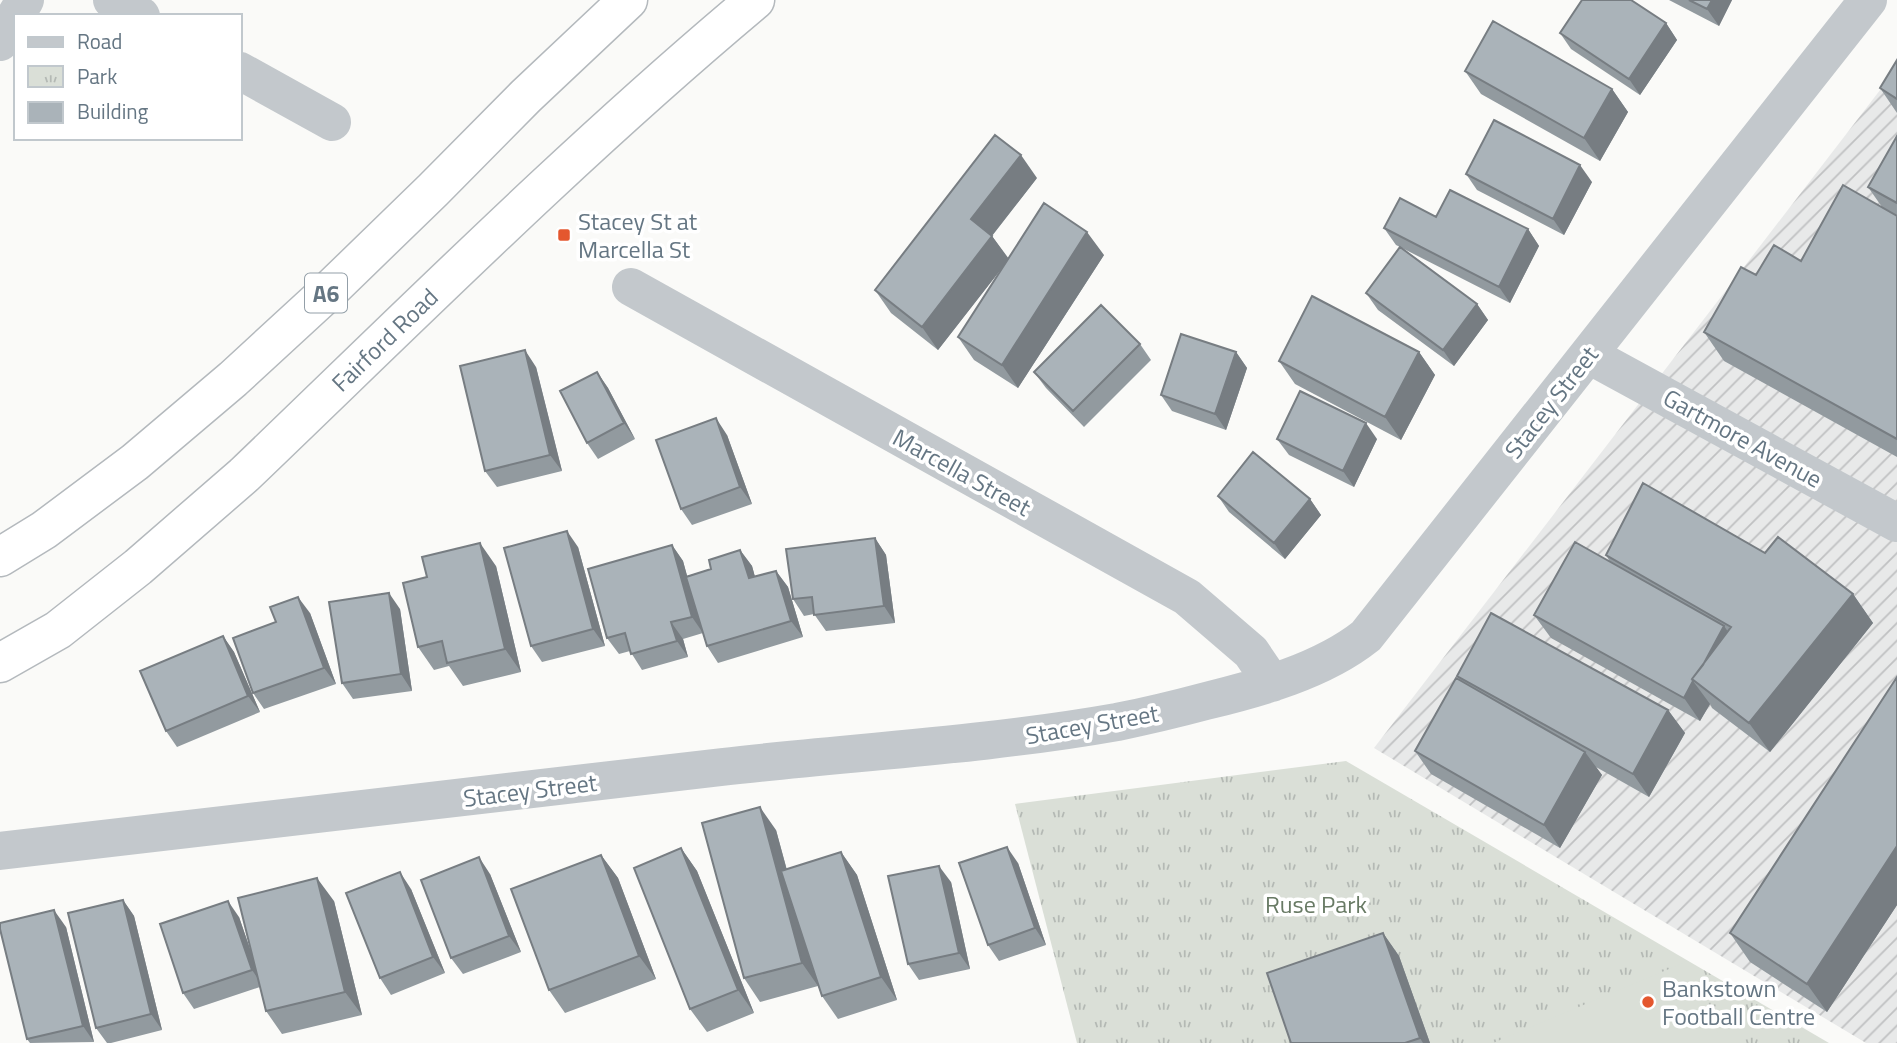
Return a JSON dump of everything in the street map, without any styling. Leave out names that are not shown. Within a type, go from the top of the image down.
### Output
[{"type":"highway","name":"A6","points":[[0,557],[44,530],[135,462],[223,388],[333,288],[526,96],[628,0]]},
{"type":"highway","name":"Fairford Road","points":[[0,663],[58,630],[199,516],[529,201],[695,50],[755,0]]},
{"type":"street","points":[[112,0],[137,14]]},
{"type":"street","name":"Stacey Street","points":[[0,851],[808,757],[1015,737],[1119,721],[1220,698],[1272,683],[1330,659],[1350,649],[1366,636],[1868,0]]},
{"type":"street","points":[[0,43],[14,19]]},
{"type":"street","points":[[242,72],[332,122]]},
{"type":"street","name":"Marcella Street","points":[[631,288],[1187,597],[1251,652],[1272,683]]},
{"type":"street","name":"Gartmore Avenue","points":[[1589,355],[1897,523]]},
{"type":"shaded area","points":[[1897,68],[1897,1043],[1866,1043],[1374,748]]},
{"type":"green space","name":"Ruse Park","points":[[1346,761],[1829,1043],[1077,1043],[1015,804]]},
{"type":"green space","name":"Bankstown Football Centre","points":[[1688,961],[1722,1043],[1493,1043]]},
{"type":"building","points":[[1582,0],[1631,0],[1666,23],[1629,79],[1560,33]]},
{"type":"building","points":[[1689,0],[1712,0],[1707,9]]},
{"type":"building","points":[[1493,21],[1612,89],[1584,138],[1465,71]]},
{"type":"building","points":[[1897,60],[1897,99],[1880,88]]},
{"type":"building","points":[[1494,120],[1580,165],[1553,219],[1466,174]]},
{"type":"building","points":[[995,135],[1021,155],[971,219],[992,236],[922,327],[875,290]]},
{"type":"building","points":[[1897,136],[1897,203],[1868,187]]},
{"type":"building","points":[[1843,185],[1897,216],[1897,439],[1704,332],[1741,267],[1756,275],[1774,245],[1801,261]]},
{"type":"building","points":[[1450,190],[1528,229],[1499,287],[1384,228],[1400,198],[1436,217]]},
{"type":"building","points":[[1044,203],[1087,232],[1002,365],[958,337]]},
{"type":"building","points":[[1400,247],[1477,304],[1443,350],[1366,293]]},
{"type":"building","points":[[1312,296],[1419,352],[1385,417],[1279,361]]},
{"type":"building","points":[[1101,305],[1140,344],[1073,411],[1034,372]]},
{"type":"building","points":[[1181,334],[1236,352],[1215,414],[1161,395]]},
{"type":"building","points":[[525,350],[550,455],[485,471],[460,366]]},
{"type":"building","points":[[597,372],[624,423],[587,443],[560,391]]},
{"type":"building","points":[[1300,391],[1366,423],[1343,471],[1277,439]]},
{"type":"building","points":[[716,418],[740,487],[681,509],[656,440]]},
{"type":"building","points":[[1253,452],[1310,499],[1274,543],[1218,496]]},
{"type":"building","points":[[1643,483],[1765,553],[1778,537],[1853,594],[1749,723],[1692,679],[1731,627],[1606,555]]},
{"type":"building","points":[[567,531],[593,629],[531,646],[504,548]]},
{"type":"building","points":[[875,538],[884,606],[814,615],[812,597],[793,599],[786,549]]},
{"type":"building","points":[[1575,542],[1724,626],[1703,665],[1692,679],[1684,698],[1534,615]]},
{"type":"building","points":[[480,543],[505,649],[447,663],[442,641],[418,647],[403,583],[427,577],[422,557]]},
{"type":"building","points":[[672,545],[692,617],[671,622],[677,641],[631,654],[625,633],[607,638],[588,569]]},
{"type":"building","points":[[740,550],[749,578],[776,571],[791,621],[707,646],[686,577],[711,569],[709,560]]},
{"type":"building","points":[[389,593],[401,674],[342,683],[329,602]]},
{"type":"building","points":[[298,597],[324,668],[253,693],[233,638],[276,622],[270,607]]},
{"type":"building","points":[[1491,613],[1668,710],[1633,774],[1457,676]]},
{"type":"building","points":[[223,636],[248,696],[166,731],[140,671]]},
{"type":"building","points":[[1897,677],[1897,846],[1807,984],[1730,933]]},
{"type":"building","points":[[1456,678],[1585,752],[1544,825],[1415,751]]},
{"type":"building","points":[[760,807],[802,963],[744,978],[702,823]]},
{"type":"building","points":[[1007,847],[1035,928],[988,945],[959,863]]},
{"type":"building","points":[[681,848],[738,990],[690,1009],[634,868]]},
{"type":"building","points":[[841,852],[881,977],[822,996],[781,871]]},
{"type":"building","points":[[601,855],[639,956],[549,990],[511,889]]},
{"type":"building","points":[[479,857],[509,936],[451,958],[421,880]]},
{"type":"building","points":[[939,866],[959,953],[908,964],[888,876]]},
{"type":"building","points":[[400,872],[433,957],[380,978],[346,893]]},
{"type":"building","points":[[317,878],[345,992],[266,1011],[238,898]]},
{"type":"building","points":[[123,900],[151,1014],[96,1028],[68,913]]},
{"type":"building","points":[[228,901],[252,970],[183,993],[160,924]]},
{"type":"building","points":[[54,910],[83,1026],[27,1039],[0,923]]},
{"type":"building","points":[[1383,933],[1420,1038],[1405,1043],[1291,1043],[1267,973]]},
{"type":"place","name":"Stacey St at Marcella St","points":[[564,235]]},
{"type":"place","name":"Bankstown Football Centre","points":[[1648,1002]]}]
